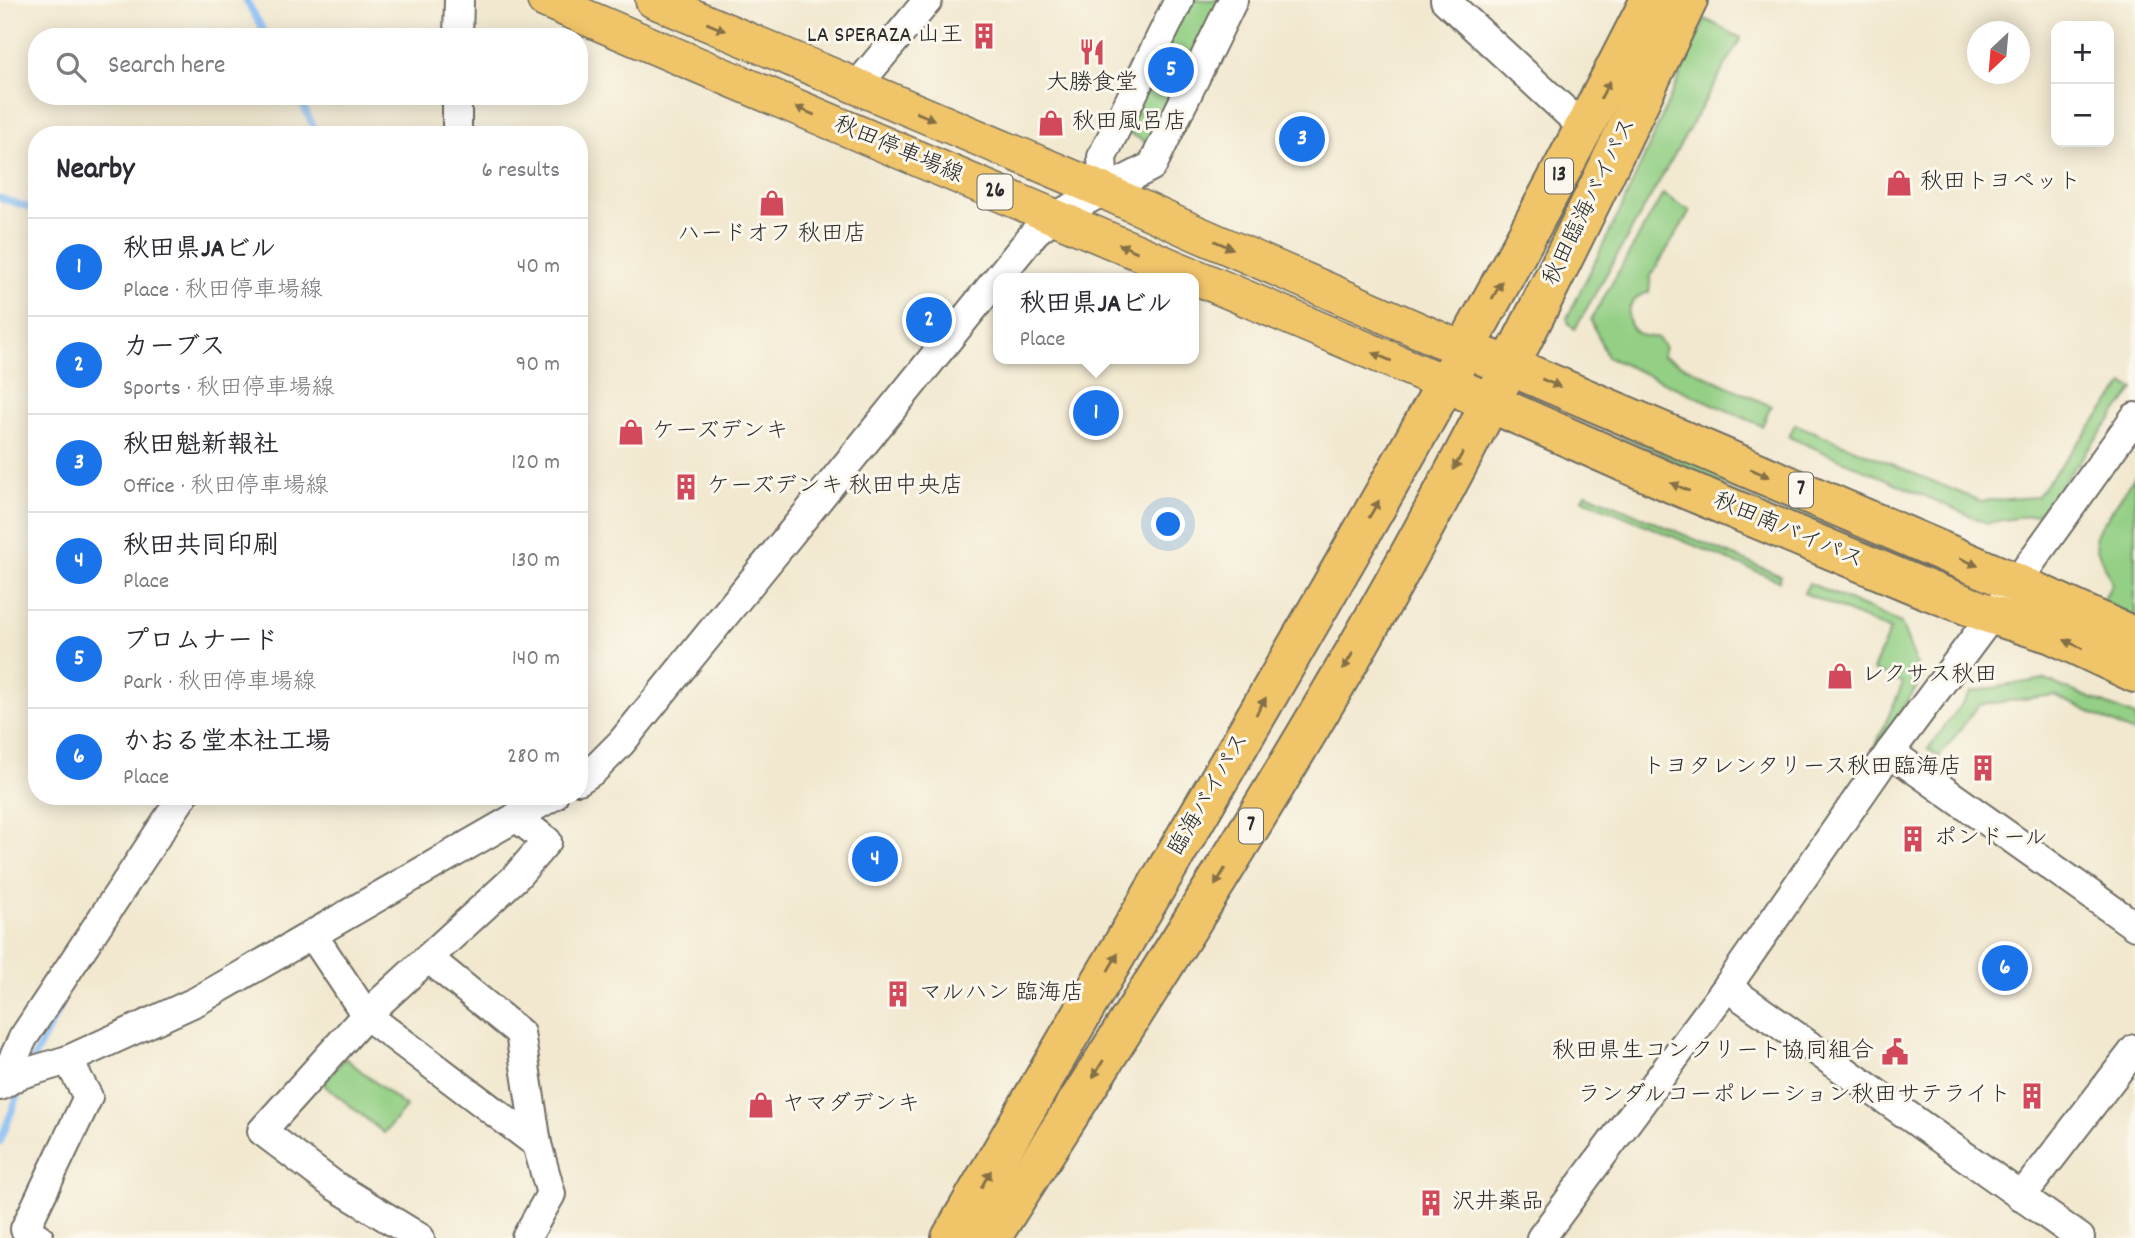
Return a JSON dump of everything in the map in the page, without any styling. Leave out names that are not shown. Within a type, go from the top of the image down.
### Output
[{"type":"highway","name":"秋田臨海バイパス","points":[[1464,350],[1585,129],[1650,0]]},
{"type":"highway","name":"秋田臨海バイパス","points":[[1491,401],[1688,0]]},
{"type":"highway","name":"秋田南バイパス","points":[[1464,350],[1510,366],[2017,583],[2135,637]]},
{"type":"highway","name":"臨海バイパス","points":[[951,1238],[1228,766],[1464,350]]},
{"type":"highway","name":"秋田南バイパス","points":[[1445,383],[1684,488],[1992,615],[2052,634],[2135,673]]},
{"type":"highway","name":"7","points":[[991,1238],[1219,879],[1374,618],[1491,401]]},
{"type":"main road","name":"秋田停車場線","points":[[545,0],[1187,273]]},
{"type":"main road","name":"秋田停車場線","points":[[653,0],[1104,191],[1464,350]]},
{"type":"main road","name":"秋田停車場線","points":[[1199,278],[1445,383]]},
{"type":"street","points":[[458,28],[459,0]]},
{"type":"street","points":[[856,88],[928,0]]},
{"type":"street","points":[[1104,191],[1102,157],[1179,0]]},
{"type":"street","points":[[1002,273],[1031,237],[1055,217],[1152,166],[1233,0]]},
{"type":"street","points":[[1445,0],[1585,129]]},
{"type":"street","points":[[457,105],[457,126]]},
{"type":"street","points":[[588,774],[621,743],[993,284]]},
{"type":"street","points":[[1541,1238],[1727,986],[1890,752],[2017,583],[2135,417]]},
{"type":"street","points":[[1890,752],[2135,926]]},
{"type":"street","points":[[26,1075],[23,1038],[177,805]]},
{"type":"street","points":[[26,1075],[197,1002],[537,805]]},
{"type":"street","points":[[420,1238],[335,1186],[262,1131],[366,1015],[516,877],[547,841],[516,817]]},
{"type":"street","points":[[312,934],[366,1015],[537,1144]]},
{"type":"street","points":[[428,958],[520,1033],[537,1144],[551,1194],[526,1238]]},
{"type":"street","points":[[1727,986],[2080,1238]]},
{"type":"street","points":[[2021,1197],[2135,1049]]},
{"type":"street","points":[[26,1075],[88,1097],[25,1229],[40,1238]]},
{"type":"green space","points":[[1187,0],[1226,0],[1153,146],[1121,129]]},
{"type":"green space","points":[[1705,19],[1741,38],[1575,329],[1567,318],[1622,207]]},
{"type":"green space","points":[[1663,194],[1690,211],[1651,276],[1649,292],[1632,303],[1629,319],[1637,332],[1657,337],[1665,348],[1662,356],[1771,406],[1762,426],[1607,357],[1591,320]]},
{"type":"green space","points":[[2124,384],[2134,389],[2039,514],[1987,523],[1789,437],[1795,424],[1980,501],[2036,497]]},
{"type":"green space","points":[[1577,412],[1765,486],[1830,526],[1831,532],[1581,419]]},
{"type":"green space","points":[[2135,476],[2135,617],[2103,602],[2112,583],[2097,549],[2095,536]]},
{"type":"green space","points":[[1586,493],[1781,576],[1779,581],[1583,499]]},
{"type":"green space","points":[[1809,583],[1901,623],[1922,679],[1872,754],[1903,683],[1873,670],[1890,630],[1804,593]]},
{"type":"green space","points":[[2043,679],[2135,716],[2135,734],[2054,695],[1979,705],[1939,757],[1928,749],[1971,692]]},
{"type":"green space","points":[[345,1058],[406,1107],[384,1133],[323,1084]]},
{"type":"waterway","points":[[246,0],[262,28]]},
{"type":"waterway","points":[[303,105],[313,126]]},
{"type":"waterway","points":[[0,198],[28,207]]},
{"type":"waterway","points":[[30,1065],[60,1007]]},
{"type":"waterway","points":[[0,1142],[23,1082]]},
{"type":"place","name":"LA SPERAZA 山王","points":[[984,36]]},
{"type":"place","name":"大勝食堂","points":[[1092,52]]},
{"type":"place","name":"プロムナード","points":[[1171,70]]},
{"type":"place","name":"秋田風呂店","points":[[1051,123]]},
{"type":"place","name":"秋田魁新報社","points":[[1302,139]]},
{"type":"place","name":"秋田トヨペット","points":[[1899,183]]},
{"type":"place","name":"ハードオフ 秋田店","points":[[772,203]]},
{"type":"place","name":"カーブス","points":[[929,320]]},
{"type":"place","name":"秋田県JAビル","points":[[1096,413]]},
{"type":"place","name":"ケーズデンキ","points":[[631,432]]},
{"type":"place","name":"ケーズデンキ 秋田中央店","points":[[686,487]]},
{"type":"place","name":"レクサス秋田","points":[[1840,676]]},
{"type":"place","name":"トヨタレンタリース秋田臨海店","points":[[1983,768]]},
{"type":"place","name":"ポンドール","points":[[1913,839]]},
{"type":"place","name":"秋田共同印刷","points":[[875,859]]},
{"type":"place","name":"かおる堂本社工場","points":[[2005,968]]},
{"type":"place","name":"マルハン 臨海店","points":[[898,994]]},
{"type":"place","name":"秋田県生コンクリート協同組合","points":[[1895,1052]]},
{"type":"place","name":"ランダルコーポレーション秋田サテライト","points":[[2032,1096]]},
{"type":"place","name":"ヤマダデンキ","points":[[761,1105]]},
{"type":"place","name":"沢井薬品","points":[[1431,1203]]}]
